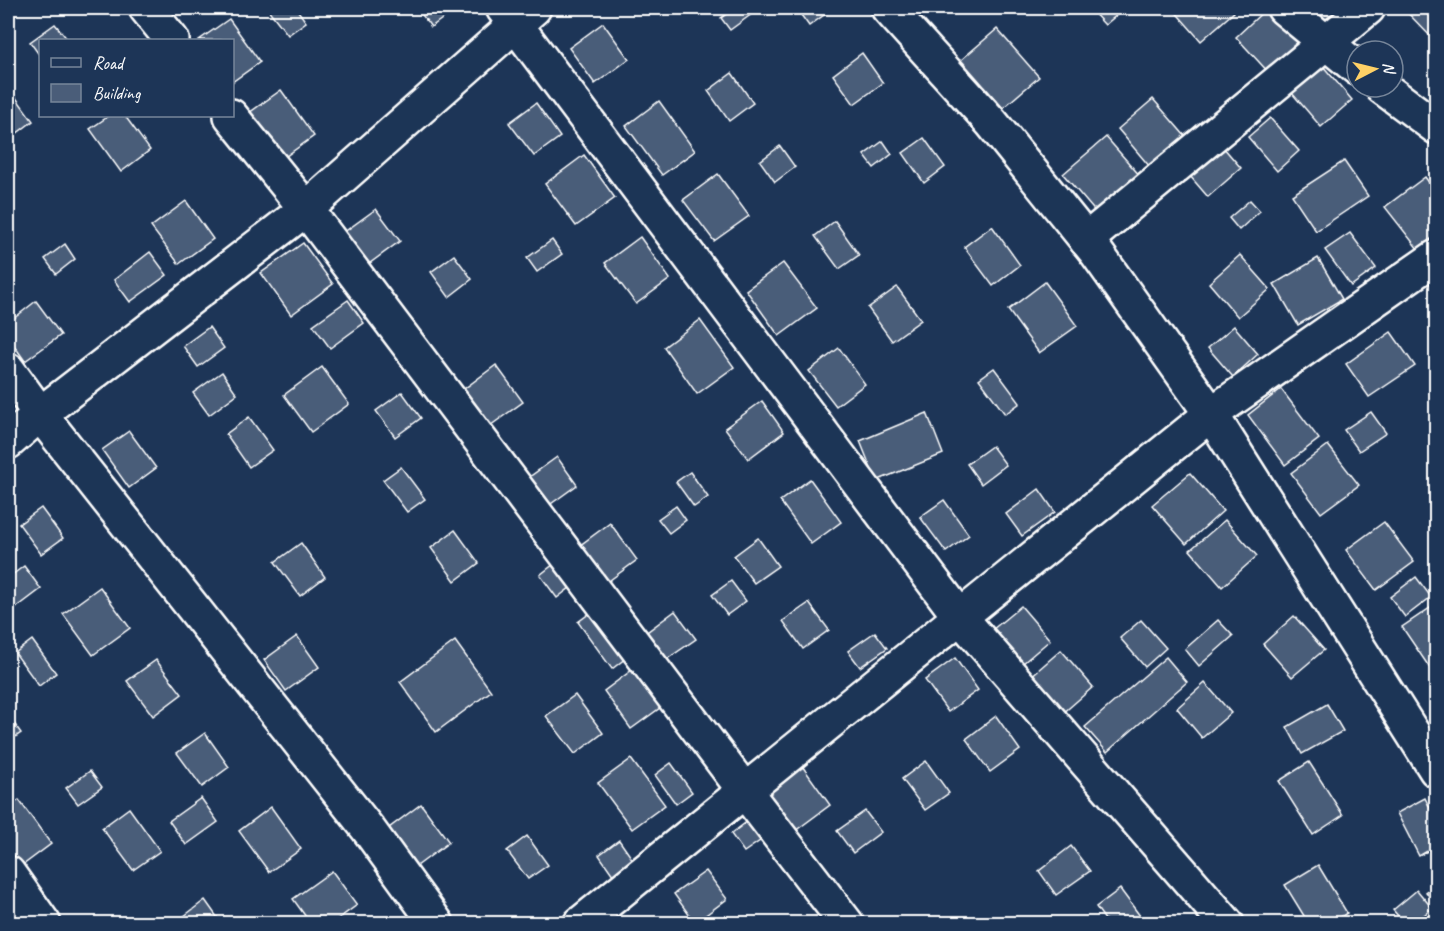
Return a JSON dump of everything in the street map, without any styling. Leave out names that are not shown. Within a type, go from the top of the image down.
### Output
[{"type":"street","points":[[146,8],[171,39]]},
{"type":"street","points":[[888,8],[992,123],[1086,240],[1211,414],[1437,770]]},
{"type":"street","points":[[1284,8],[1345,58]]},
{"type":"street","points":[[1086,240],[1368,8]]},
{"type":"street","points":[[8,442],[40,414],[306,209],[517,13],[960,617],[1227,924]]},
{"type":"street","points":[[1398,99],[1437,127]]},
{"type":"street","points":[[232,117],[306,209],[847,924]]},
{"type":"street","points":[[580,924],[1211,414],[1437,257]]},
{"type":"street","points":[[8,370],[40,414],[368,829],[437,924]]},
{"type":"street","points":[[8,873],[44,924]]},
{"type":"building","points":[[267,8],[296,8],[306,22],[288,35]]},
{"type":"building","points":[[417,8],[457,8],[431,27]]},
{"type":"building","points":[[735,8],[753,8],[756,11],[730,30],[721,18]]},
{"type":"building","points":[[796,8],[825,8],[828,12],[809,26]]},
{"type":"building","points":[[1089,8],[1125,8],[1105,25]]},
{"type":"building","points":[[1172,8],[1229,8],[1234,12],[1201,41]]},
{"type":"building","points":[[1267,8],[1302,47],[1271,75],[1236,37]]},
{"type":"building","points":[[1305,8],[1341,8],[1344,10],[1327,28]]},
{"type":"building","points":[[1403,8],[1436,8],[1436,38],[1434,40]]},
{"type":"building","points":[[229,19],[260,62],[234,81],[234,39],[200,39]]},
{"type":"building","points":[[603,23],[629,59],[595,84],[569,48]]},
{"type":"building","points":[[55,24],[67,39],[39,39],[39,55],[30,42]]},
{"type":"building","points":[[997,29],[1039,77],[1003,108],[961,60]]},
{"type":"building","points":[[862,53],[883,83],[854,104],[833,75]]},
{"type":"building","points":[[1316,58],[1345,92],[1345,99],[1352,100],[1321,127],[1285,85]]},
{"type":"building","points":[[732,73],[753,103],[729,121],[708,91]]},
{"type":"building","points":[[8,89],[33,121],[8,140]]},
{"type":"building","points":[[281,90],[314,136],[282,159],[249,113]]},
{"type":"building","points":[[1153,99],[1185,136],[1150,167],[1118,129]]},
{"type":"building","points":[[659,101],[695,151],[662,175],[626,126]]},
{"type":"building","points":[[536,103],[560,137],[534,156],[509,123]]},
{"type":"building","points":[[108,117],[126,117],[150,150],[121,172],[90,129]]},
{"type":"building","points":[[1270,118],[1299,151],[1277,171],[1248,137]]},
{"type":"building","points":[[1106,137],[1141,177],[1098,215],[1063,174]]},
{"type":"building","points":[[924,138],[945,167],[924,183],[903,153]]},
{"type":"building","points":[[1217,140],[1241,168],[1208,197],[1184,169]]},
{"type":"building","points":[[883,141],[892,154],[874,168],[864,155]]},
{"type":"building","points":[[780,146],[795,167],[775,182],[760,161]]},
{"type":"building","points":[[584,155],[615,198],[576,226],[545,184]]},
{"type":"building","points":[[1344,161],[1368,196],[1316,231],[1292,195]]},
{"type":"building","points":[[718,174],[749,216],[714,241],[683,200]]},
{"type":"building","points":[[1425,177],[1436,192],[1436,235],[1418,249],[1385,207]]},
{"type":"building","points":[[1250,200],[1260,211],[1239,230],[1229,218]]},
{"type":"building","points":[[186,201],[213,239],[179,264],[151,227]]},
{"type":"building","points":[[376,209],[400,241],[366,266],[343,233]]},
{"type":"building","points":[[835,221],[859,255],[839,269],[815,236]]},
{"type":"building","points":[[992,226],[1020,265],[993,286],[964,247]]},
{"type":"building","points":[[1350,233],[1376,268],[1351,286],[1325,250]]},
{"type":"building","points":[[640,237],[670,279],[636,304],[605,263]]},
{"type":"building","points":[[552,240],[562,254],[537,272],[527,258]]},
{"type":"building","points":[[303,243],[333,284],[291,315],[261,273]]},
{"type":"building","points":[[65,244],[75,259],[56,274],[45,259]]},
{"type":"building","points":[[150,252],[167,275],[130,302],[114,280]]},
{"type":"building","points":[[454,255],[472,279],[449,297],[431,272]]},
{"type":"building","points":[[1240,255],[1270,289],[1238,317],[1209,283]]},
{"type":"building","points":[[1318,258],[1342,299],[1298,325],[1274,284]]},
{"type":"building","points":[[783,263],[817,308],[779,336],[746,290]]},
{"type":"building","points":[[1045,282],[1077,326],[1039,353],[1008,310]]},
{"type":"building","points":[[897,287],[921,320],[892,341],[868,308]]},
{"type":"building","points":[[348,300],[364,323],[330,348],[313,325]]},
{"type":"building","points":[[36,301],[61,335],[25,361],[8,337],[8,323]]},
{"type":"building","points":[[700,320],[734,367],[697,394],[664,347]]},
{"type":"building","points":[[1234,326],[1258,354],[1233,377],[1208,348]]},
{"type":"building","points":[[209,327],[224,348],[198,367],[183,346]]},
{"type":"building","points":[[1391,332],[1415,366],[1369,397],[1346,364]]},
{"type":"building","points":[[839,348],[865,384],[836,406],[809,371]]},
{"type":"building","points":[[496,365],[523,402],[487,428],[460,392]]},
{"type":"building","points":[[322,367],[349,404],[311,432],[284,395]]},
{"type":"building","points":[[994,368],[1020,403],[1005,414],[979,379]]},
{"type":"building","points":[[222,372],[237,394],[209,415],[193,393]]},
{"type":"building","points":[[1281,389],[1319,439],[1285,465],[1248,415]]},
{"type":"building","points":[[402,392],[421,418],[395,437],[376,411]]},
{"type":"building","points":[[762,401],[784,432],[748,459],[725,428]]},
{"type":"building","points":[[1371,412],[1386,433],[1359,451],[1344,430]]},
{"type":"building","points":[[927,413],[943,454],[876,481],[860,441]]},
{"type":"building","points":[[249,417],[273,450],[249,467],[226,434]]},
{"type":"building","points":[[129,431],[156,468],[129,488],[102,450]]},
{"type":"building","points":[[1328,445],[1359,485],[1321,513],[1291,473]]},
{"type":"building","points":[[992,446],[1006,465],[981,484],[967,464]]},
{"type":"building","points":[[557,457],[577,485],[548,506],[528,478]]},
{"type":"building","points":[[401,467],[425,499],[407,512],[383,480]]},
{"type":"building","points":[[690,472],[708,497],[694,507],[676,482]]},
{"type":"building","points":[[1190,473],[1223,511],[1186,544],[1152,505]]},
{"type":"building","points":[[810,479],[841,522],[811,544],[780,501]]},
{"type":"building","points":[[1039,489],[1055,512],[1022,536],[1006,514]]},
{"type":"building","points":[[944,500],[969,535],[946,552],[920,517]]},
{"type":"building","points":[[676,506],[686,520],[669,533],[658,519]]},
{"type":"building","points":[[41,508],[63,538],[41,554],[19,524]]},
{"type":"building","points":[[1225,520],[1257,556],[1222,587],[1190,550]]},
{"type":"building","points":[[1384,522],[1414,562],[1376,590],[1346,550]]},
{"type":"building","points":[[610,523],[637,560],[606,583],[579,546]]},
{"type":"building","points":[[455,530],[479,563],[455,581],[431,548]]},
{"type":"building","points":[[758,538],[778,566],[754,583],[734,556]]},
{"type":"building","points":[[301,543],[325,577],[300,596],[275,562]]},
{"type":"building","points":[[554,564],[571,587],[557,598],[540,575]]},
{"type":"building","points":[[24,566],[41,589],[12,611],[8,605],[8,578]]},
{"type":"building","points":[[1416,577],[1431,597],[1405,617],[1390,597]]},
{"type":"building","points":[[731,581],[746,601],[727,615],[712,595]]},
{"type":"building","points":[[100,587],[130,628],[93,655],[63,614]]},
{"type":"building","points":[[809,603],[829,630],[803,649],[783,621]]},
{"type":"building","points":[[1436,604],[1436,677],[1402,627]]},
{"type":"building","points":[[1021,606],[1050,640],[1022,664],[992,630]]},
{"type":"building","points":[[597,608],[631,654],[612,669],[578,622]]},
{"type":"building","points":[[675,611],[696,639],[667,659],[647,632]]},
{"type":"building","points":[[1294,616],[1324,650],[1292,677],[1263,644]]},
{"type":"building","points":[[1141,620],[1166,648],[1145,667],[1120,638]]},
{"type":"building","points":[[1218,620],[1233,636],[1199,666],[1185,649]]},
{"type":"building","points":[[875,632],[887,648],[860,667],[848,651]]},
{"type":"building","points":[[297,636],[319,667],[286,691],[264,660]]},
{"type":"building","points":[[32,640],[56,673],[39,686],[15,653]]},
{"type":"building","points":[[455,641],[491,691],[436,732],[400,682]]},
{"type":"building","points":[[1061,650],[1093,687],[1061,715],[1029,678]]},
{"type":"building","points":[[1166,657],[1187,682],[1107,752],[1085,727]]},
{"type":"building","points":[[955,658],[978,690],[948,712],[925,680]]},
{"type":"building","points":[[156,660],[182,694],[153,716],[127,681]]},
{"type":"building","points":[[636,667],[664,705],[631,729],[604,691]]},
{"type":"building","points":[[1205,683],[1231,713],[1202,738],[1177,708]]},
{"type":"building","points":[[575,695],[603,733],[575,754],[546,716]]},
{"type":"building","points":[[1327,704],[1343,731],[1302,754],[1287,727]]},
{"type":"building","points":[[996,716],[1020,750],[990,772],[966,739]]},
{"type":"building","points":[[10,718],[21,733],[8,742],[8,720]]},
{"type":"building","points":[[205,733],[229,767],[202,787],[177,753]]},
{"type":"building","points":[[631,759],[665,805],[632,829],[598,783]]},
{"type":"building","points":[[926,761],[949,793],[925,810],[902,779]]},
{"type":"building","points":[[1309,762],[1343,815],[1313,835],[1279,781]]},
{"type":"building","points":[[671,763],[692,792],[676,804],[655,775]]},
{"type":"building","points":[[800,763],[830,805],[791,834],[760,792]]},
{"type":"building","points":[[90,771],[102,787],[78,804],[66,788]]},
{"type":"building","points":[[201,798],[218,822],[186,845],[169,821]]},
{"type":"building","points":[[1425,798],[1436,820],[1436,846],[1419,856],[1397,813]]},
{"type":"building","points":[[19,800],[51,844],[19,868],[8,852],[8,808]]},
{"type":"building","points":[[421,804],[449,842],[417,866],[389,828]]},
{"type":"building","points":[[271,807],[301,849],[269,872],[239,831]]},
{"type":"building","points":[[129,808],[160,851],[133,870],[102,828]]},
{"type":"building","points":[[865,811],[881,832],[853,853],[837,831]]},
{"type":"building","points":[[753,817],[767,836],[744,852],[731,834]]},
{"type":"building","points":[[527,836],[548,865],[528,879],[507,851]]},
{"type":"building","points":[[619,840],[633,860],[613,875],[599,855]]},
{"type":"building","points":[[1071,846],[1090,871],[1056,895],[1039,871]]},
{"type":"building","points":[[1318,865],[1347,913],[1330,924],[1309,924],[1285,885]]},
{"type":"building","points":[[332,871],[357,905],[331,924],[311,924],[293,899]]},
{"type":"building","points":[[706,871],[727,899],[695,923],[674,894]]},
{"type":"building","points":[[1436,884],[1436,905],[1426,892]]},
{"type":"building","points":[[1120,889],[1146,924],[1108,924],[1096,907]]},
{"type":"building","points":[[1417,890],[1432,908],[1414,924],[1405,924],[1393,910]]},
{"type":"building","points":[[205,900],[222,924],[175,924],[175,923]]}]
